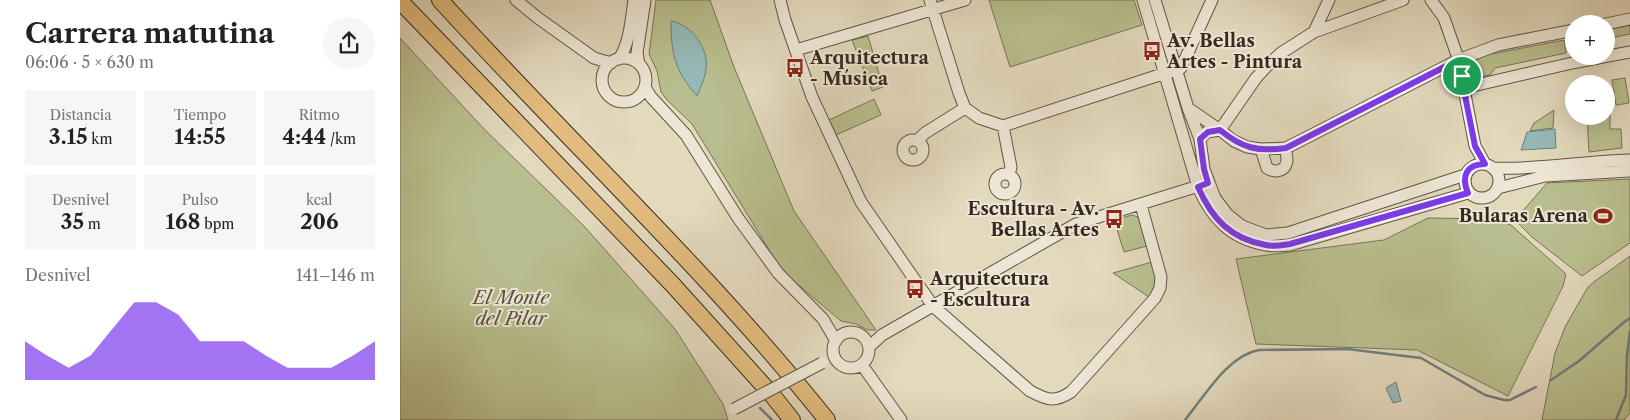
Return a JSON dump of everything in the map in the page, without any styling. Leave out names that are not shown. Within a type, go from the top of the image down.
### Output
[{"type":"highway","points":[[440,0],[694,266],[799,385],[827,420]]},
{"type":"highway","points":[[444,0],[453,14]]},
{"type":"highway","points":[[401,1],[673,285],[773,396],[792,420]]},
{"type":"street","points":[[516,0],[594,58],[615,61],[626,58],[638,64],[644,70],[646,78],[643,92],[636,99]]},
{"type":"street","points":[[603,76],[606,69],[624,53],[634,0]]},
{"type":"street","points":[[638,64],[636,53],[645,0]]},
{"type":"street","points":[[780,0],[785,20],[812,97],[861,202],[933,306],[1030,391],[1052,400],[1061,398],[1071,392],[1155,298],[1160,288],[1161,277],[1141,205]]},
{"type":"street","points":[[796,50],[932,5],[965,0]]},
{"type":"street","points":[[1143,0],[1200,139],[1204,169],[1203,185],[1227,214],[1242,226],[1266,235],[1288,233],[1469,170],[1479,164],[1515,169],[1630,160]]},
{"type":"street","points":[[1155,0],[1171,72],[1203,185],[1206,204],[1220,223],[1237,236],[1267,246],[1290,244],[1468,193]]},
{"type":"street","points":[[932,5],[965,108],[979,118],[1003,126],[1181,68],[1186,61],[1212,0]]},
{"type":"street","points":[[1314,32],[1329,0]]},
{"type":"street","points":[[1200,139],[1208,132],[1220,130],[1256,78],[1281,53],[1314,32],[1403,0]]},
{"type":"street","points":[[1431,0],[1444,18],[1458,60],[1475,146],[1499,177],[1498,188],[1493,195],[1485,199],[1476,198],[1468,193],[1464,184],[1475,146]]},
{"type":"street","points":[[1615,22],[1630,19]]},
{"type":"street","points":[[1188,108],[1234,141],[1247,147],[1261,149],[1286,148],[1458,60],[1498,45],[1565,32]]},
{"type":"street","points":[[1464,88],[1572,63],[1630,52]]},
{"type":"street","points":[[594,58],[603,76],[604,88],[612,98],[624,102],[636,99],[649,102],[663,110]]},
{"type":"street","points":[[645,87],[651,97],[686,135],[738,218],[778,274],[823,319],[846,333],[856,333],[867,342],[869,354],[862,365],[852,368],[846,367],[841,365],[835,356],[836,341],[846,333]]},
{"type":"street","points":[[918,141],[925,133],[965,108]]},
{"type":"street","points":[[1003,126],[1011,167],[1009,174]]},
{"type":"street","points":[[1261,149],[1267,168],[1277,171],[1283,169],[1286,163],[1286,148]]},
{"type":"street","points":[[1498,188],[1545,176],[1630,171]]},
{"type":"street","points":[[867,342],[1076,224],[1203,185]]},
{"type":"street","points":[[823,319],[836,341]]},
{"type":"street","points":[[734,409],[835,356]]},
{"type":"street","points":[[862,365],[901,420]]},
{"type":"green space","points":[[656,0],[710,0],[734,67],[794,211],[876,330],[868,330],[856,324],[841,321],[782,271],[692,124],[661,92],[657,71],[649,54]]},
{"type":"green space","points":[[989,0],[1134,0],[1142,25],[1010,67]]},
{"type":"green space","points":[[1630,24],[1630,34],[1615,37],[1615,28]]},
{"type":"green space","points":[[868,36],[883,87],[872,91],[852,40]]},
{"type":"green space","name":"El Monte del Pilar","points":[[400,38],[485,130],[584,226],[675,329],[723,404],[728,420],[400,420]]},
{"type":"green space","points":[[1564,40],[1565,46],[1565,53],[1495,68],[1490,75],[1470,79],[1468,64],[1486,55]]},
{"type":"green space","points":[[1625,78],[1629,103],[1616,105],[1615,80]]},
{"type":"green space","points":[[874,99],[881,115],[836,135],[829,120]]},
{"type":"green space","points":[[1554,110],[1553,128],[1530,131],[1534,123]]},
{"type":"green space","points":[[1588,125],[1610,125],[1610,129],[1621,129],[1622,148],[1589,152]]},
{"type":"green space","points":[[1630,179],[1630,243],[1582,276],[1533,238],[1515,220],[1547,183]]},
{"type":"green space","points":[[1132,215],[1138,217],[1147,246],[1124,252],[1114,220]]},
{"type":"green space","points":[[1428,218],[1493,219],[1511,225],[1566,274],[1563,286],[1508,396],[1417,350],[1256,344],[1236,259],[1384,240]]},
{"type":"green space","points":[[1630,256],[1630,413],[1624,420],[1542,420],[1555,353],[1566,325],[1588,287]]},
{"type":"green space","points":[[1152,262],[1155,285],[1149,297],[1113,273]]},
{"type":"water","points":[[671,21],[679,23],[692,32],[705,53],[704,80],[697,96],[679,70],[676,62],[673,53]]},
{"type":"water","points":[[1555,129],[1556,148],[1521,150],[1527,132]]},
{"type":"water","points":[[1396,382],[1401,401],[1393,403],[1386,388]]},
{"type":"waterway","points":[[1551,380],[1579,361],[1630,318]]},
{"type":"waterway","points":[[1616,420],[1626,395],[1630,331]]},
{"type":"waterway","points":[[1185,420],[1227,368],[1237,360],[1259,350],[1347,349],[1421,358],[1485,395],[1504,400],[1510,400],[1536,387]]},
{"type":"waterway","points":[[760,408],[772,420]]},
{"type":"place","name":"Av. Bellas Artes - Pintura","points":[[1152,51]]},
{"type":"place","name":"Arquitectura - Música","points":[[795,68]]},
{"type":"place","name":"Bularas Arena","points":[[1603,216]]},
{"type":"place","name":"Escultura - Av. Bellas Artes","points":[[1114,219]]},
{"type":"place","name":"Arquitectura - Escultura","points":[[915,289]]},
{"type":"route","points":[[1458,60],[1462,76],[1475,146],[1485,164],[1473,166],[1465,175],[1464,184],[1468,193],[1290,244],[1267,246],[1237,236],[1220,223],[1206,204],[1198,187],[1208,183],[1200,139],[1208,132],[1220,130],[1234,141],[1247,147],[1274,150],[1286,148],[1458,60]]}]
